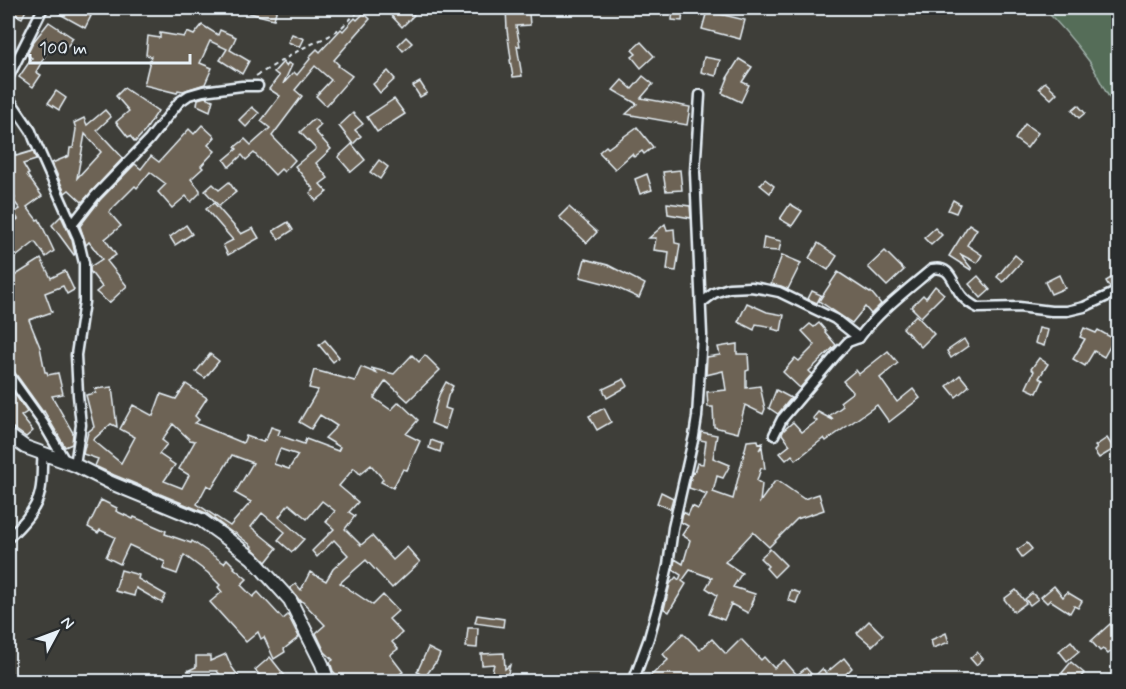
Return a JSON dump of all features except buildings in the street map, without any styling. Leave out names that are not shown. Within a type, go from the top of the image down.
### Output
[{"type":"main road","points":[[8,435],[25,447],[201,520],[252,558],[290,600],[328,681]]},
{"type":"street","points":[[8,78],[44,8]]},
{"type":"street","points":[[72,225],[149,140],[179,102],[189,95],[202,91],[258,86]]},
{"type":"street","points":[[633,681],[649,638],[663,587],[673,528],[694,436],[702,335],[696,172],[700,95]]},
{"type":"street","points":[[8,97],[31,131],[80,248],[84,276],[84,302],[76,355],[81,436],[70,464]]},
{"type":"street","points":[[774,435],[782,419],[848,342],[859,338],[870,322],[932,269],[940,268],[951,276],[963,297],[978,308],[1019,307],[1067,311],[1084,307],[1119,291]]},
{"type":"street","points":[[701,303],[714,293],[729,288],[751,287],[779,292],[835,319],[859,338]]},
{"type":"street","points":[[8,374],[70,464]]},
{"type":"street","points":[[8,538],[36,503],[40,492],[43,454]]},
{"type":"street","points":[[1108,681],[1119,679]]},
{"type":"path","points":[[242,86],[303,48],[329,36],[362,8]]},
{"type":"green space","points":[[1043,8],[1118,8],[1118,109],[1089,61]]}]
